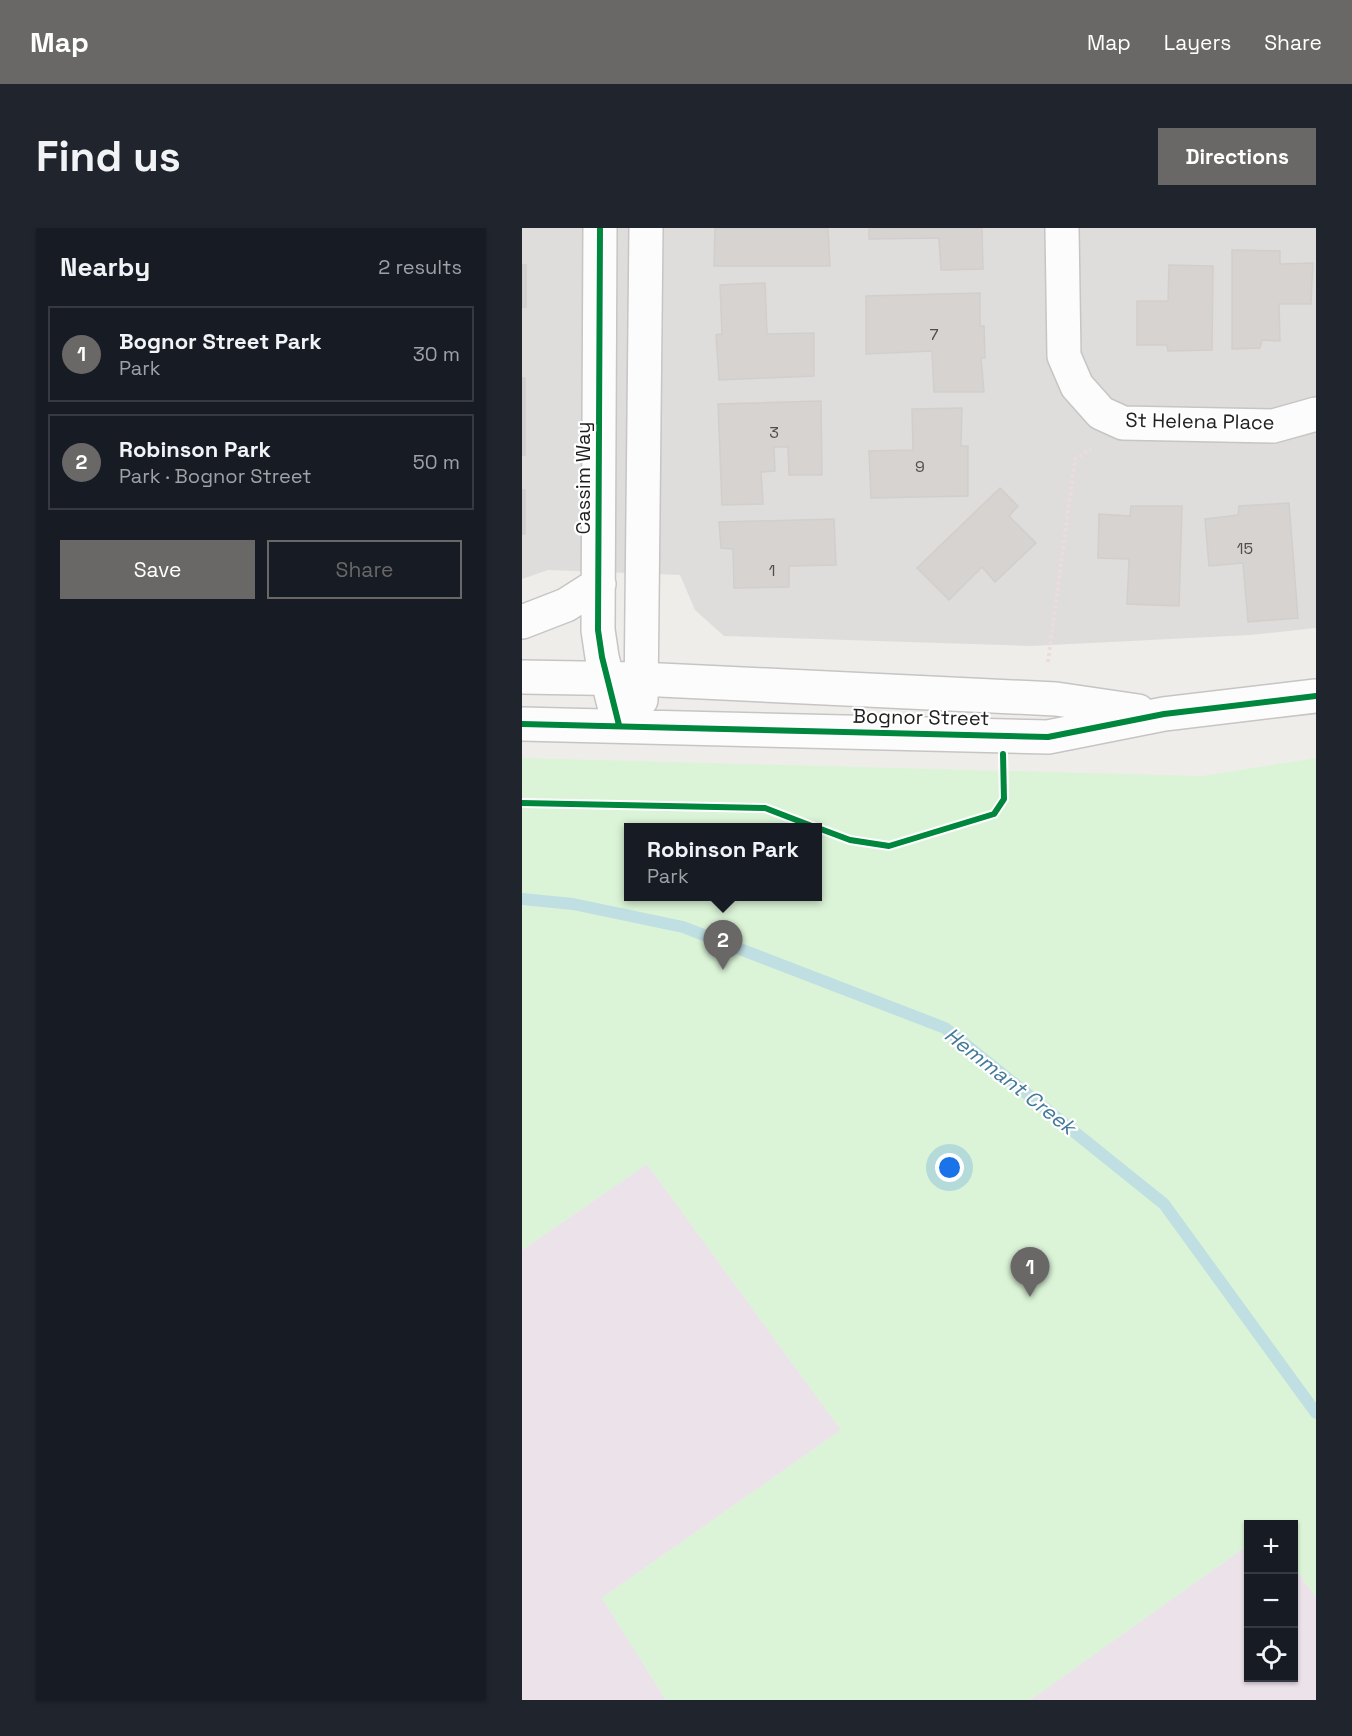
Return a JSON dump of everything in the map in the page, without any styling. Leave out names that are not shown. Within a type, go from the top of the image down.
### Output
[{"type":"street","name":"Cassim Way","points":[[600,228],[598,630],[607,678],[630,726]]},
{"type":"street","points":[[630,726],[640,680],[643,612],[646,228]]},
{"type":"street","name":"St Helena Place","points":[[1062,228],[1064,356],[1077,386],[1101,413],[1123,423],[1273,426],[1316,414]]},
{"type":"street","points":[[522,622],[566,605],[599,584]]},
{"type":"street","name":"Bognor Street","points":[[522,677],[607,678],[1056,699],[1164,714]]},
{"type":"street","name":"Bognor Street","points":[[522,724],[1048,737],[1164,714],[1316,696]]},
{"type":"path","points":[[1048,663],[1076,459],[1092,448],[1116,454],[1123,423]]},
{"type":"shaded area","points":[[522,228],[1316,228],[1316,628],[1250,635],[1031,646],[724,636],[695,610],[680,575],[548,570],[522,579]]},
{"type":"shaded area","points":[[647,1164],[841,1430],[602,1598],[666,1700],[522,1700],[522,1250]]},
{"type":"shaded area","points":[[1244,1548],[1244,1682],[1298,1682],[1298,1572],[1316,1597],[1316,1700],[1030,1700]]},
{"type":"green space","points":[[522,758],[1202,776],[1316,758],[1316,1597],[1298,1572],[1298,1520],[1244,1520],[1244,1548],[1030,1700],[666,1700],[602,1598],[841,1430],[647,1164],[522,1250]]},
{"type":"building","points":[[715,228],[828,228],[830,266],[714,266]]},
{"type":"building","points":[[869,228],[982,228],[983,269],[941,270],[939,238],[869,239]]},
{"type":"building","points":[[1232,250],[1280,251],[1280,264],[1313,263],[1311,304],[1279,304],[1280,341],[1262,340],[1260,348],[1232,349]]},
{"type":"building","points":[[522,265],[526,265],[526,307],[522,307]]},
{"type":"building","points":[[1169,265],[1213,266],[1212,350],[1168,351],[1167,345],[1137,345],[1137,301],[1168,301]]},
{"type":"building","points":[[765,283],[767,334],[814,333],[814,376],[719,380],[716,335],[722,334],[720,285]]},
{"type":"building","points":[[980,293],[980,326],[984,326],[985,358],[981,358],[984,392],[934,392],[932,351],[866,354],[866,296]]},
{"type":"building","points":[[522,378],[525,378],[525,455],[522,455]]},
{"type":"building","points":[[821,401],[822,475],[789,475],[788,447],[774,447],[775,471],[761,472],[763,504],[722,505],[718,404]]},
{"type":"building","points":[[962,408],[961,446],[968,446],[968,496],[871,498],[869,451],[913,450],[912,409]]},
{"type":"building","points":[[1000,488],[1018,506],[1009,516],[1036,543],[995,582],[982,567],[949,600],[917,568]]},
{"type":"building","points":[[522,490],[525,490],[525,534],[522,534]]},
{"type":"building","points":[[1289,503],[1298,618],[1248,622],[1243,563],[1209,566],[1205,519],[1238,515],[1239,506]]},
{"type":"building","points":[[1131,506],[1182,506],[1179,606],[1127,604],[1129,559],[1098,558],[1099,514],[1130,516]]},
{"type":"building","points":[[834,519],[836,565],[789,566],[789,587],[734,588],[733,549],[721,548],[719,522]]},
{"type":"waterway","name":"Hemmant Creek","points":[[522,899],[573,904],[683,927],[945,1028],[1164,1204],[1316,1413]]},
{"type":"cycle path","points":[[600,228],[598,630],[602,657],[619,725]]},
{"type":"cycle path","points":[[522,724],[1048,737],[1164,714],[1316,696]]},
{"type":"cycle path","points":[[822,830],[850,840],[889,846],[994,814],[1004,799],[1003,754]]},
{"type":"cycle path","points":[[522,803],[765,808],[804,823]]},
{"type":"place","name":"Robinson Park","points":[[723,970]]},
{"type":"place","name":"Bognor Street Park","points":[[1030,1297]]}]
